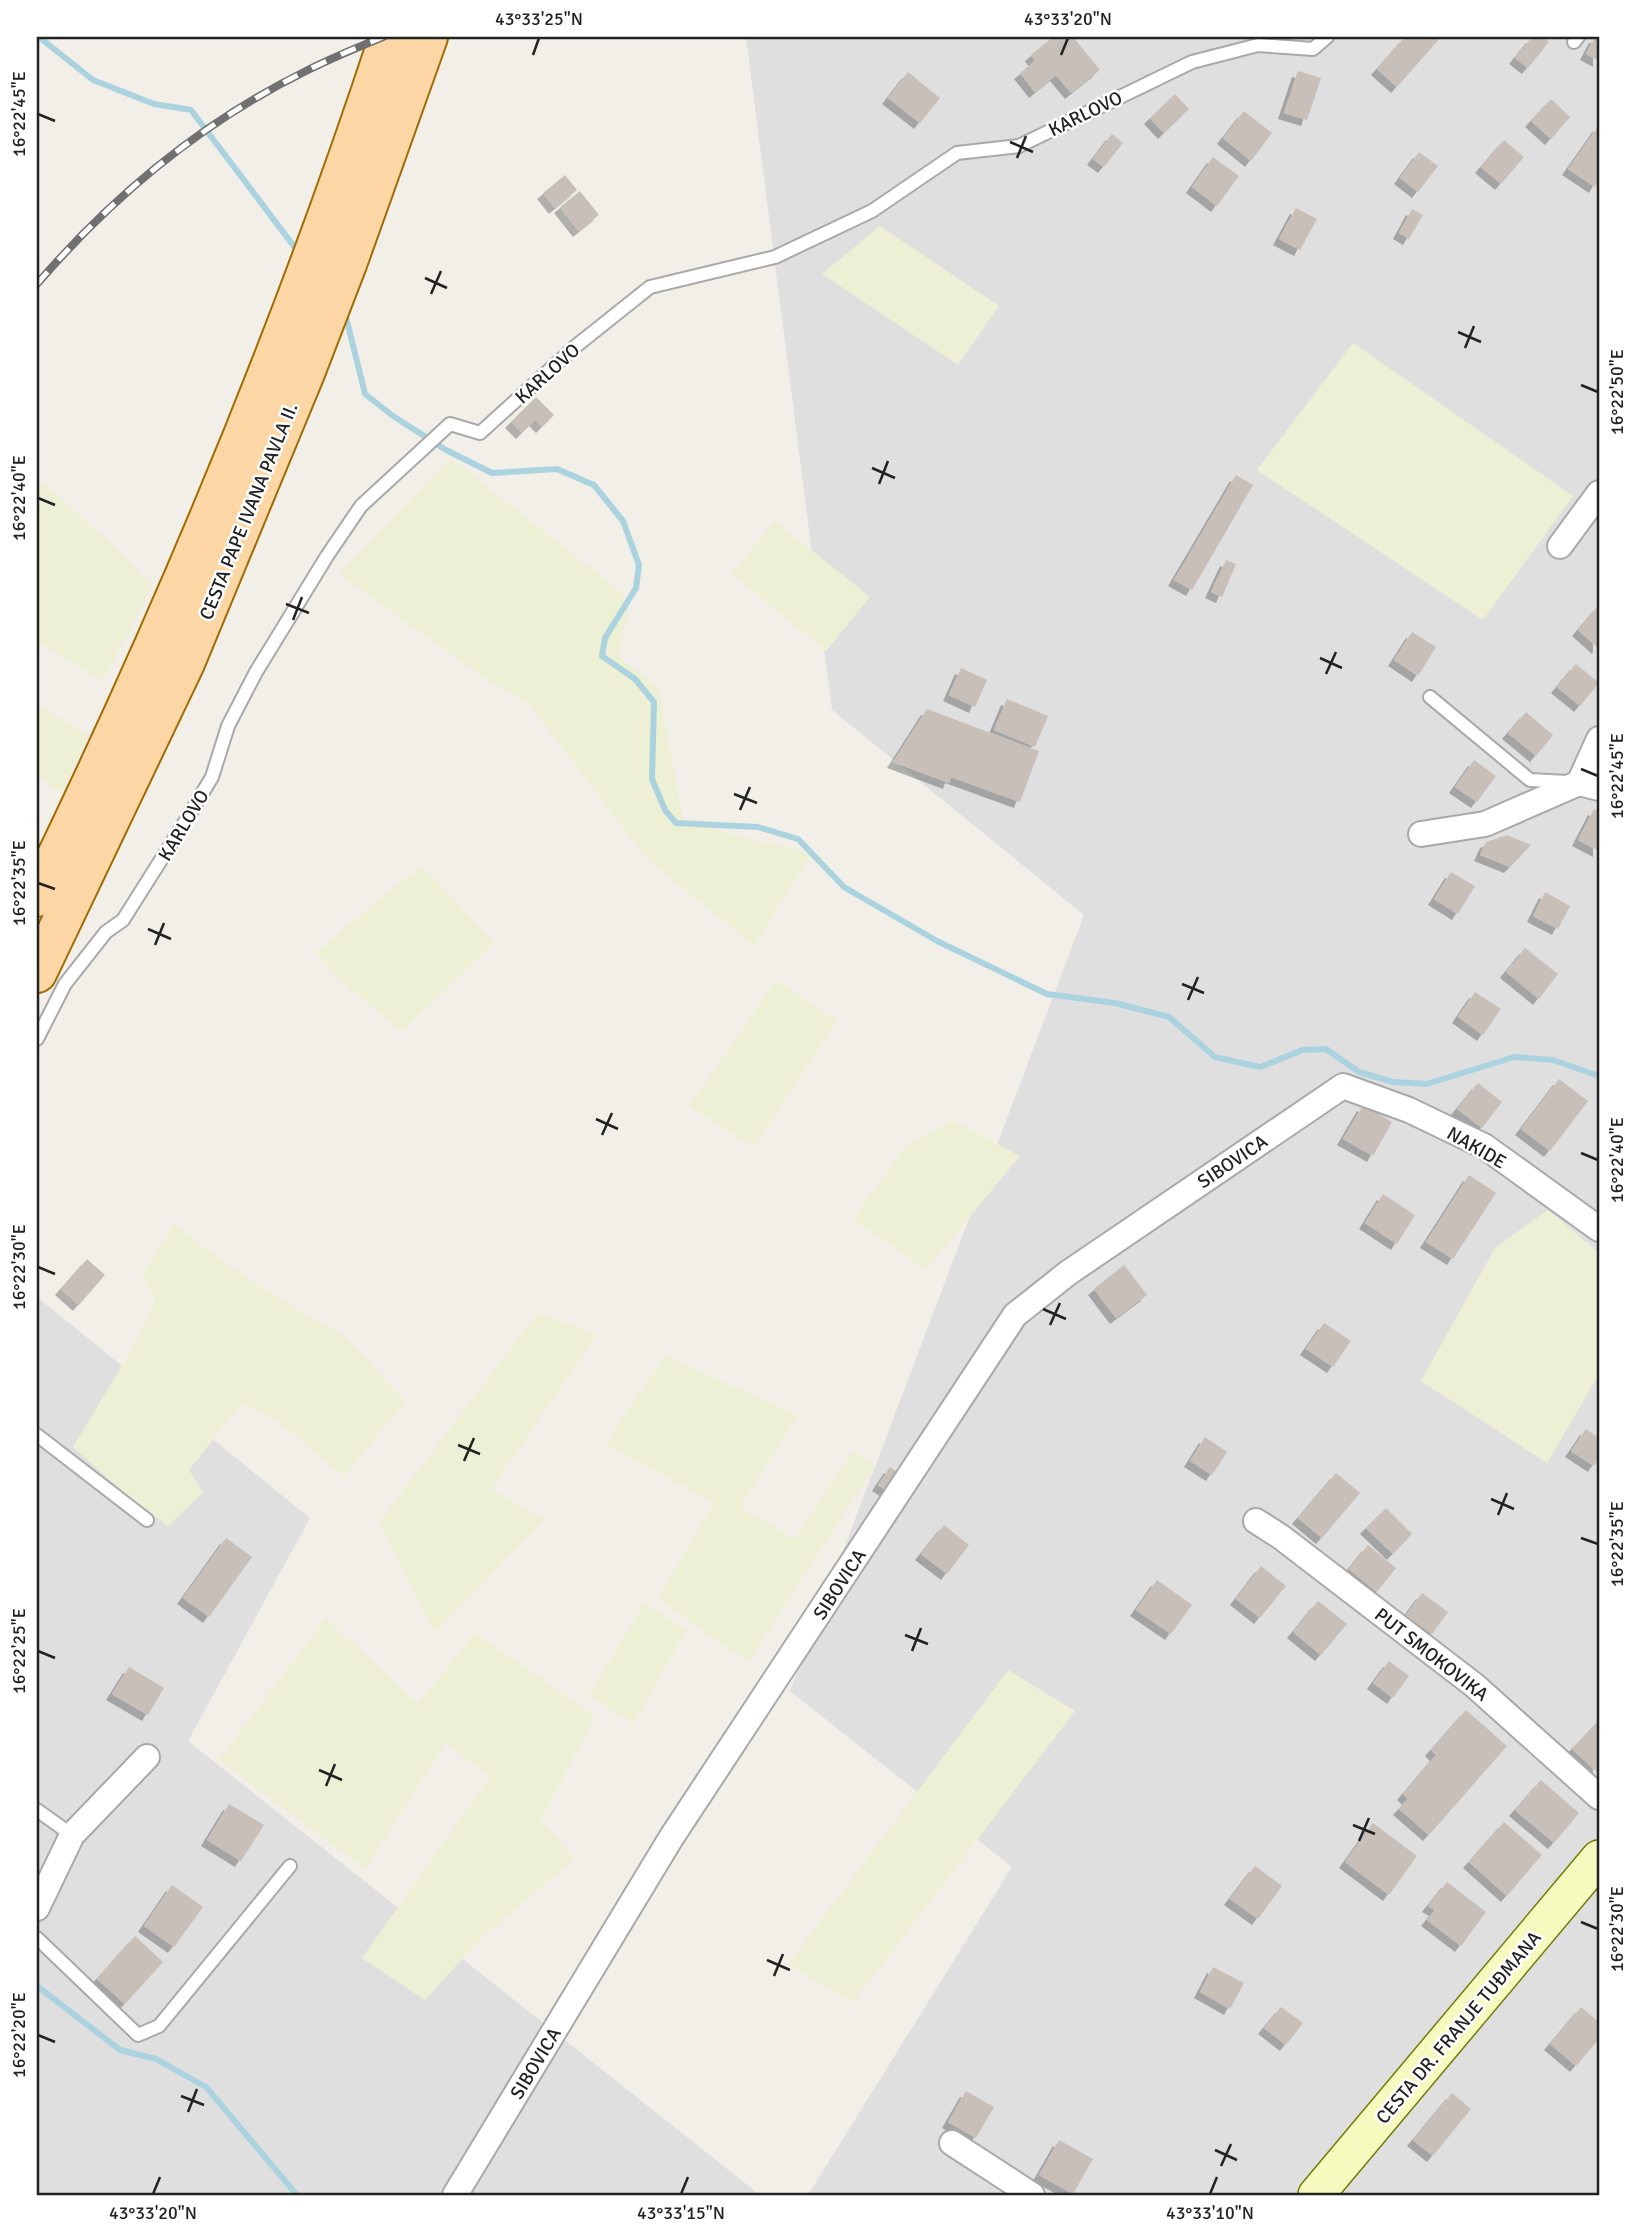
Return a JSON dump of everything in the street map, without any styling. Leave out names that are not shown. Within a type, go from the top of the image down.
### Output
[{"type":"main road","name":"CESTA PAPE IVANA PAVLA II.","points":[[37,973],[185,663],[287,373],[324,226],[389,37]]},
{"type":"main road","name":"CESTA PAPE IVANA PAVLA II.","points":[[37,897],[117,729],[187,570],[351,251],[428,37]]},
{"type":"main road","name":"CESTA DR. FRANJE TUĐMANA","points":[[1316,2195],[1599,1858]]},
{"type":"street","points":[[1560,546],[1599,493]]},
{"type":"street","points":[[1420,834],[1485,824],[1589,785],[1599,739]]},
{"type":"street","name":"NAKIDE","points":[[1343,1086],[1409,1110],[1485,1146],[1599,1229]]},
{"type":"street","name":"SIBOVICA","points":[[455,2195],[671,1838],[1015,1315],[1068,1273],[1343,1086]]},
{"type":"street","name":"PUT SMOKOVIKA","points":[[1256,1521],[1281,1537],[1475,1685],[1599,1797]]},
{"type":"street","points":[[37,1908],[72,1835],[147,1757]]},
{"type":"street","points":[[952,2143],[1032,2195]]},
{"type":"lane","name":"KARLOVO","points":[[37,1038],[65,984],[106,932],[123,920],[183,825],[212,777],[228,726],[256,672],[360,506],[450,424],[480,433],[576,346],[650,287],[775,257],[872,211],[957,153],[1019,146],[1192,62],[1258,45],[1313,49],[1327,37]]},
{"type":"lane","points":[[1430,697],[1530,780],[1589,785]]},
{"type":"lane","points":[[37,865],[66,837]]},
{"type":"lane","points":[[37,1435],[147,1520]]},
{"type":"lane","points":[[37,1810],[72,1835]]},
{"type":"lane","points":[[37,1938],[138,2035],[159,2026],[290,1866]]},
{"type":"shaded area","points":[[746,37],[1599,37],[1599,2195],[808,2195],[1012,1867],[790,1691],[1084,915],[832,710]]},
{"type":"shaded area","points":[[37,1297],[310,1518],[188,1741],[760,2195],[37,2195]]},
{"type":"green space","points":[[880,226],[999,306],[958,365],[822,274]]},
{"type":"green space","points":[[1353,343],[1573,496],[1483,620],[1257,470]]},
{"type":"green space","points":[[451,458],[631,600],[618,656],[658,687],[683,819],[738,836],[812,853],[754,946],[645,857],[527,702],[483,677],[339,574]]},
{"type":"green space","points":[[42,481],[123,555],[152,587],[103,681],[37,642],[37,485]]},
{"type":"green space","points":[[775,521],[870,597],[826,651],[732,574]]},
{"type":"green space","points":[[37,705],[89,735],[62,792],[37,777]]},
{"type":"green space","points":[[423,866],[494,943],[402,1031],[352,990],[316,953],[380,898]]},
{"type":"green space","points":[[776,980],[837,1021],[754,1148],[689,1106]]},
{"type":"green space","points":[[953,1120],[1020,1156],[926,1270],[853,1219],[907,1145]]},
{"type":"green space","points":[[1548,1210],[1599,1253],[1599,1374],[1547,1463],[1421,1381],[1495,1248]]},
{"type":"green space","points":[[174,1225],[254,1283],[347,1338],[405,1402],[344,1477],[277,1420],[242,1403],[189,1470],[203,1492],[168,1526],[126,1494],[73,1447],[136,1342],[155,1302],[142,1274]]},
{"type":"green space","points":[[537,1313],[597,1335],[491,1489],[544,1520],[435,1633],[379,1522]]},
{"type":"green space","points":[[665,1356],[798,1415],[740,1507],[794,1539],[853,1451],[876,1465],[748,1662],[658,1599],[714,1502],[605,1445]]},
{"type":"green space","points":[[644,1604],[686,1630],[633,1725],[589,1694]]},
{"type":"green space","points":[[326,1618],[418,1704],[475,1633],[595,1716],[541,1820],[575,1859],[483,1936],[425,2000],[362,1958],[490,1777],[446,1743],[365,1869],[219,1760]]},
{"type":"green space","points":[[1008,1670],[1075,1711],[853,2003],[788,1964]]},
{"type":"building","points":[[1053,37],[1073,37],[1100,70],[1071,93],[1056,75],[1035,92],[1020,73],[1035,61],[1031,55]]},
{"type":"building","points":[[1405,37],[1441,37],[1397,87],[1377,69]]},
{"type":"building","points":[[1532,37],[1543,37],[1549,42],[1528,68],[1515,58]]},
{"type":"building","points":[[1595,37],[1599,37],[1599,61],[1586,54]]},
{"type":"building","points":[[1298,71],[1321,78],[1307,120],[1284,113]]},
{"type":"building","points":[[908,72],[940,98],[920,123],[888,98]]},
{"type":"building","points":[[1175,94],[1189,109],[1164,133],[1150,118]]},
{"type":"building","points":[[1551,99],[1570,117],[1551,139],[1531,121]]},
{"type":"building","points":[[1244,111],[1272,133],[1251,161],[1223,138]]},
{"type":"building","points":[[1599,125],[1599,180],[1595,187],[1568,169]]},
{"type":"building","points":[[1112,134],[1123,143],[1104,167],[1093,159]]},
{"type":"building","points":[[1504,140],[1524,157],[1501,184],[1481,167]]},
{"type":"building","points":[[1419,152],[1438,166],[1418,192],[1400,178]]},
{"type":"building","points":[[1213,157],[1239,176],[1217,206],[1192,187]]},
{"type":"building","points":[[565,175],[577,190],[555,208],[543,193]]},
{"type":"building","points":[[580,191],[599,215],[579,231],[560,207]]},
{"type":"building","points":[[1296,208],[1317,219],[1300,250],[1279,239]]},
{"type":"building","points":[[1412,209],[1423,215],[1409,239],[1399,233]]},
{"type":"building","points":[[536,397],[554,415],[542,427],[535,420],[522,433],[511,422]]},
{"type":"building","points":[[1236,475],[1253,485],[1192,590],[1174,580]]},
{"type":"building","points":[[1226,560],[1236,564],[1222,597],[1211,592]]},
{"type":"building","points":[[1599,605],[1599,646],[1598,648],[1578,630]]},
{"type":"building","points":[[1412,632],[1436,647],[1418,676],[1394,660]]},
{"type":"building","points":[[1576,664],[1599,683],[1580,706],[1557,687]]},
{"type":"building","points":[[961,668],[987,680],[975,707],[949,695]]},
{"type":"building","points":[[1007,699],[1048,716],[1035,747],[994,730]]},
{"type":"building","points":[[927,709],[1039,751],[1020,802],[951,777],[949,783],[893,762]]},
{"type":"building","points":[[1526,712],[1553,735],[1536,756],[1508,733]]},
{"type":"building","points":[[1474,760],[1496,776],[1477,802],[1455,787]]},
{"type":"building","points":[[1594,809],[1599,812],[1599,851],[1578,840]]},
{"type":"building","points":[[1507,835],[1531,845],[1510,867],[1480,855],[1486,842]]},
{"type":"building","points":[[1451,872],[1475,886],[1458,914],[1434,899]]},
{"type":"building","points":[[1545,892],[1570,906],[1558,929],[1533,916]]},
{"type":"building","points":[[1525,948],[1558,974],[1539,999],[1506,972]]},
{"type":"building","points":[[1475,992],[1501,1009],[1483,1035],[1458,1017]]},
{"type":"building","points":[[1559,1079],[1588,1101],[1550,1151],[1521,1129]]},
{"type":"building","points":[[1478,1083],[1502,1102],[1482,1128],[1457,1109]]},
{"type":"building","points":[[1363,1105],[1392,1122],[1373,1156],[1343,1139]]},
{"type":"building","points":[[1469,1175],[1496,1193],[1453,1259],[1426,1242]]},
{"type":"building","points":[[1383,1194],[1415,1215],[1397,1244],[1365,1223]]},
{"type":"building","points":[[87,1259],[105,1275],[79,1305],[61,1289]]},
{"type":"building","points":[[1124,1265],[1147,1295],[1116,1318],[1094,1289]]},
{"type":"building","points":[[1324,1323],[1351,1341],[1333,1367],[1306,1349]]},
{"type":"building","points":[[1586,1429],[1599,1438],[1599,1458],[1594,1466],[1571,1451]]},
{"type":"building","points":[[1205,1437],[1227,1452],[1212,1475],[1190,1461]]},
{"type":"building","points":[[890,1467],[899,1473],[887,1491],[878,1485]]},
{"type":"building","points":[[1336,1473],[1360,1493],[1322,1538],[1298,1518]]},
{"type":"building","points":[[1386,1508],[1412,1534],[1393,1554],[1366,1528]]},
{"type":"building","points":[[944,1525],[969,1545],[947,1574],[921,1554]]},
{"type":"building","points":[[226,1538],[252,1557],[209,1617],[183,1598]]},
{"type":"building","points":[[1368,1545],[1396,1568],[1377,1592],[1349,1569]]},
{"type":"building","points":[[1261,1566],[1286,1586],[1260,1618],[1236,1599]]},
{"type":"building","points":[[1157,1580],[1192,1605],[1171,1634],[1136,1610]]},
{"type":"building","points":[[1422,1593],[1448,1612],[1432,1634],[1406,1615]]},
{"type":"building","points":[[1318,1601],[1347,1624],[1321,1655],[1293,1632]]},
{"type":"building","points":[[1389,1661],[1409,1676],[1393,1698],[1373,1683]]},
{"type":"building","points":[[129,1667],[164,1688],[148,1715],[112,1694]]},
{"type":"building","points":[[1466,1710],[1507,1746],[1429,1835],[1399,1809],[1408,1799],[1403,1794],[1436,1755],[1431,1750]]},
{"type":"building","points":[[1599,1720],[1599,1774],[1572,1749]]},
{"type":"building","points":[[1541,1780],[1579,1813],[1554,1843],[1515,1810]]},
{"type":"building","points":[[229,1804],[264,1825],[241,1861],[207,1840]]},
{"type":"building","points":[[1504,1822],[1542,1855],[1507,1896],[1469,1862]]},
{"type":"building","points":[[1373,1823],[1417,1856],[1389,1895],[1345,1862]]},
{"type":"building","points":[[1255,1866],[1282,1886],[1258,1919],[1230,1899]]},
{"type":"building","points":[[1447,1882],[1486,1912],[1461,1946],[1427,1920],[1435,1910],[1428,1906]]},
{"type":"building","points":[[172,1885],[203,1907],[174,1947],[144,1926]]},
{"type":"building","points":[[135,1936],[163,1962],[125,2004],[97,1979]]},
{"type":"building","points":[[1213,1967],[1244,1983],[1230,2009],[1200,1992]]},
{"type":"building","points":[[1281,2007],[1303,2023],[1286,2045],[1264,2028]]},
{"type":"building","points":[[1581,2007],[1599,2022],[1599,2039],[1576,2066],[1550,2044]]},
{"type":"building","points":[[966,2091],[994,2107],[976,2138],[948,2122]]},
{"type":"building","points":[[1452,2093],[1471,2109],[1433,2156],[1413,2140]]},
{"type":"building","points":[[1059,2140],[1093,2159],[1073,2194],[1039,2175]]},
{"type":"waterway","points":[[39,37],[93,80],[154,104],[191,110],[299,253]]},
{"type":"waterway","points":[[343,312],[365,394],[393,416],[446,450],[492,473],[557,469],[594,485],[623,521],[639,565],[636,588],[605,638],[602,656],[635,679],[654,702],[652,779],[665,810],[676,823],[758,827],[798,839],[844,887],[937,941],[1047,994],[1115,1003],[1169,1017],[1215,1057],[1260,1067],[1303,1050],[1326,1049],[1359,1072],[1393,1082],[1427,1084],[1514,1057],[1553,1060],[1599,1076]]},
{"type":"waterway","points":[[37,1986],[120,2050],[156,2059],[206,2087],[297,2195]]},
{"type":"railway","points":[[37,284],[127,192],[160,164],[229,114],[323,63],[383,37]]}]
